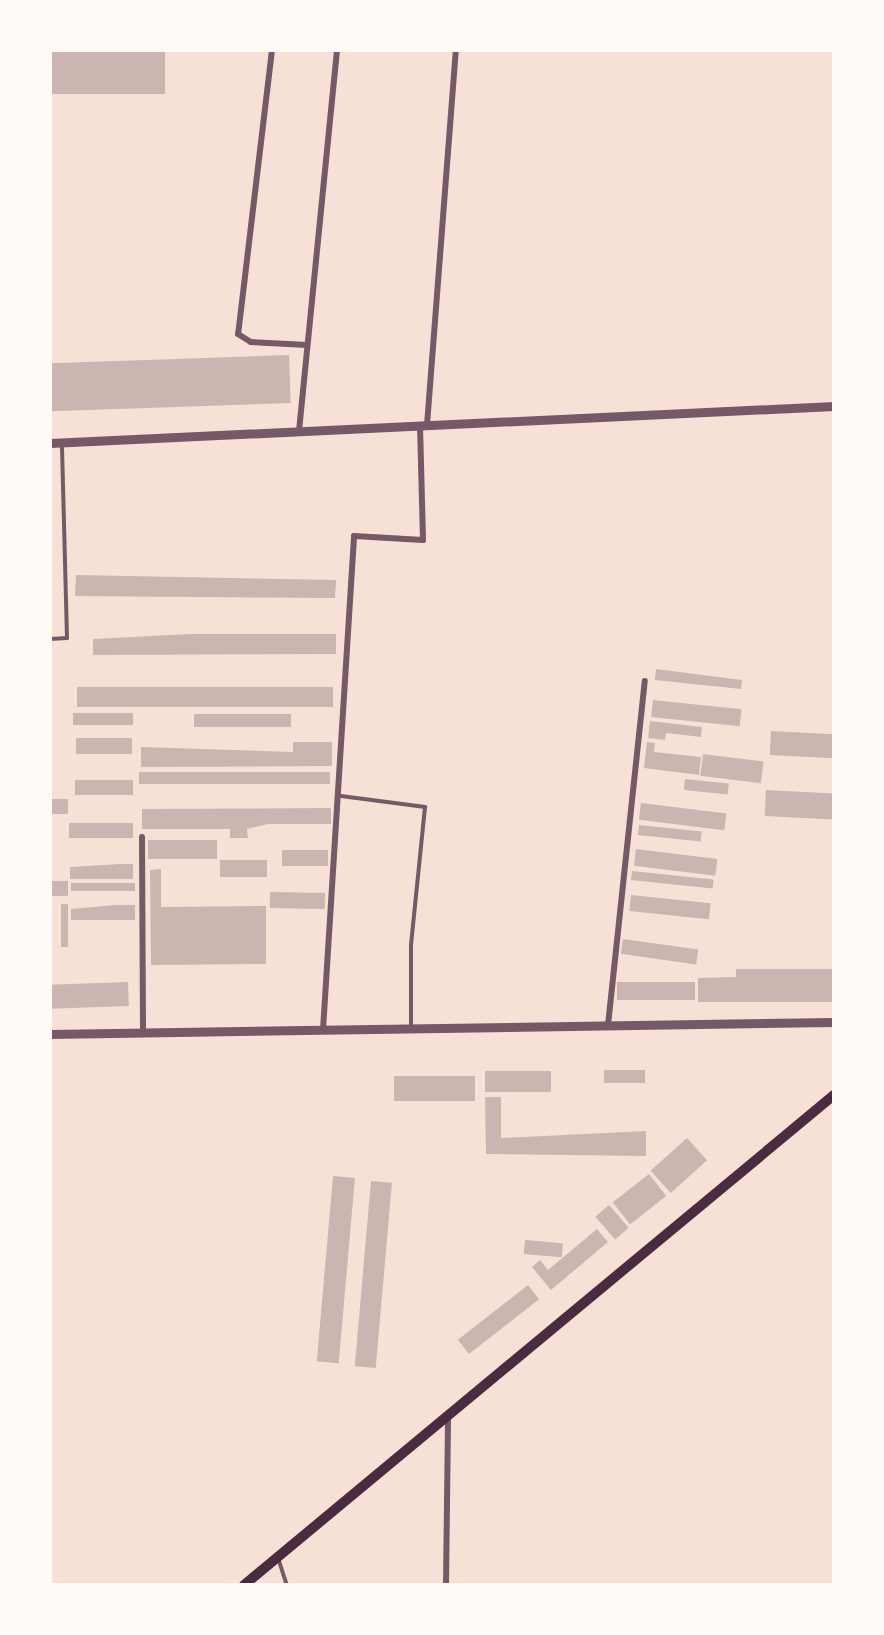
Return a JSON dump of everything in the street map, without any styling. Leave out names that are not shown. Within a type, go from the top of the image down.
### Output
[{"type":"main road","points":[[244,1585],[834,1095]]},
{"type":"street","points":[[272,50],[238,334],[251,342],[307,345]]},
{"type":"street","points":[[299,432],[337,50]]},
{"type":"street","points":[[323,1031],[341,796],[354,536],[423,540],[424,426],[456,50]]},
{"type":"street","points":[[50,443],[834,406]]},
{"type":"street","points":[[608,1026],[645,681]]},
{"type":"street","points":[[142,838],[144,1034]]},
{"type":"street","points":[[50,1034],[834,1022]]},
{"type":"street","points":[[446,1585],[448,1416]]},
{"type":"lane","points":[[50,639],[68,638],[62,442]]},
{"type":"lane","points":[[341,796],[426,806],[411,945],[411,1029]]},
{"type":"lane","points":[[277,1557],[287,1585]]},
{"type":"building","points":[[50,50],[165,50],[165,94],[50,94]]},
{"type":"building","points":[[289,355],[291,403],[52,411],[50,363]]},
{"type":"building","points":[[76,575],[336,580],[335,598],[75,596]]},
{"type":"building","points":[[336,634],[336,654],[93,655],[93,639]]},
{"type":"building","points":[[656,669],[742,680],[741,689],[655,680]]},
{"type":"building","points":[[77,687],[333,687],[333,707],[77,707]]},
{"type":"building","points":[[653,700],[742,709],[740,726],[651,717]]},
{"type":"building","points":[[73,713],[133,713],[133,725],[73,725]]},
{"type":"building","points":[[194,714],[291,714],[291,727],[194,727]]},
{"type":"building","points":[[650,721],[702,727],[701,737],[666,733],[665,740],[648,738]]},
{"type":"building","points":[[771,731],[834,734],[833,758],[770,755]]},
{"type":"building","points":[[76,738],[132,738],[132,754],[76,754]]},
{"type":"building","points":[[293,742],[332,742],[332,766],[141,767],[141,747],[293,752]]},
{"type":"building","points":[[647,742],[655,743],[654,752],[701,757],[699,775],[644,768]]},
{"type":"building","points":[[703,754],[764,761],[761,783],[700,776]]},
{"type":"building","points":[[139,772],[330,772],[330,784],[139,784]]},
{"type":"building","points":[[685,779],[729,784],[728,795],[684,790]]},
{"type":"building","points":[[75,780],[133,780],[133,795],[75,795]]},
{"type":"building","points":[[766,790],[834,794],[833,820],[765,816]]},
{"type":"building","points":[[50,799],[68,799],[68,814],[50,814]]},
{"type":"building","points":[[641,803],[726,813],[724,830],[639,820]]},
{"type":"building","points":[[331,808],[331,824],[268,824],[247,829],[248,838],[230,838],[230,829],[142,829],[142,809]]},
{"type":"building","points":[[69,823],[133,823],[133,838],[69,838]]},
{"type":"building","points":[[639,825],[702,832],[701,842],[638,835]]},
{"type":"building","points":[[148,840],[217,840],[217,859],[148,859]]},
{"type":"building","points":[[636,849],[717,859],[715,876],[634,866]]},
{"type":"building","points":[[282,850],[328,850],[328,866],[282,866]]},
{"type":"building","points":[[220,860],[267,860],[267,877],[220,877]]},
{"type":"building","points":[[133,864],[133,879],[70,879],[70,867]]},
{"type":"building","points":[[161,869],[161,907],[266,906],[266,964],[151,965],[150,870]]},
{"type":"building","points":[[632,871],[714,880],[713,889],[631,880]]},
{"type":"building","points":[[50,881],[68,881],[68,896],[50,896]]},
{"type":"building","points":[[71,883],[135,883],[135,891],[71,891]]},
{"type":"building","points":[[270,892],[325,893],[325,909],[270,908]]},
{"type":"building","points":[[631,895],[711,903],[709,919],[629,911]]},
{"type":"building","points":[[61,904],[68,904],[68,947],[61,947]]},
{"type":"building","points":[[135,905],[135,920],[71,920],[71,909]]},
{"type":"building","points":[[623,939],[698,950],[696,964],[621,954]]},
{"type":"building","points":[[736,969],[834,969],[834,1002],[698,1002],[698,978],[736,977]]},
{"type":"building","points":[[128,982],[129,1006],[51,1009],[50,985]]},
{"type":"building","points":[[617,982],[695,982],[695,1000],[617,1000]]},
{"type":"building","points":[[604,1070],[645,1070],[645,1083],[604,1083]]},
{"type":"building","points":[[485,1071],[551,1071],[551,1092],[485,1092]]},
{"type":"building","points":[[394,1076],[475,1076],[475,1101],[394,1101]]},
{"type":"building","points":[[485,1097],[501,1097],[501,1138],[646,1131],[646,1156],[486,1154]]},
{"type":"building","points":[[687,1138],[707,1160],[671,1193],[651,1171]]},
{"type":"building","points":[[649,1174],[666,1196],[630,1224],[613,1202]]},
{"type":"building","points":[[333,1176],[355,1178],[339,1363],[317,1361]]},
{"type":"building","points":[[371,1181],[392,1183],[376,1368],[355,1366]]},
{"type":"building","points":[[609,1205],[629,1228],[615,1239],[595,1217]]},
{"type":"building","points":[[597,1229],[608,1242],[551,1290],[532,1267],[540,1260],[548,1270]]},
{"type":"building","points":[[525,1240],[563,1243],[562,1257],[524,1254]]},
{"type":"building","points":[[528,1285],[539,1299],[469,1354],[458,1340]]}]
